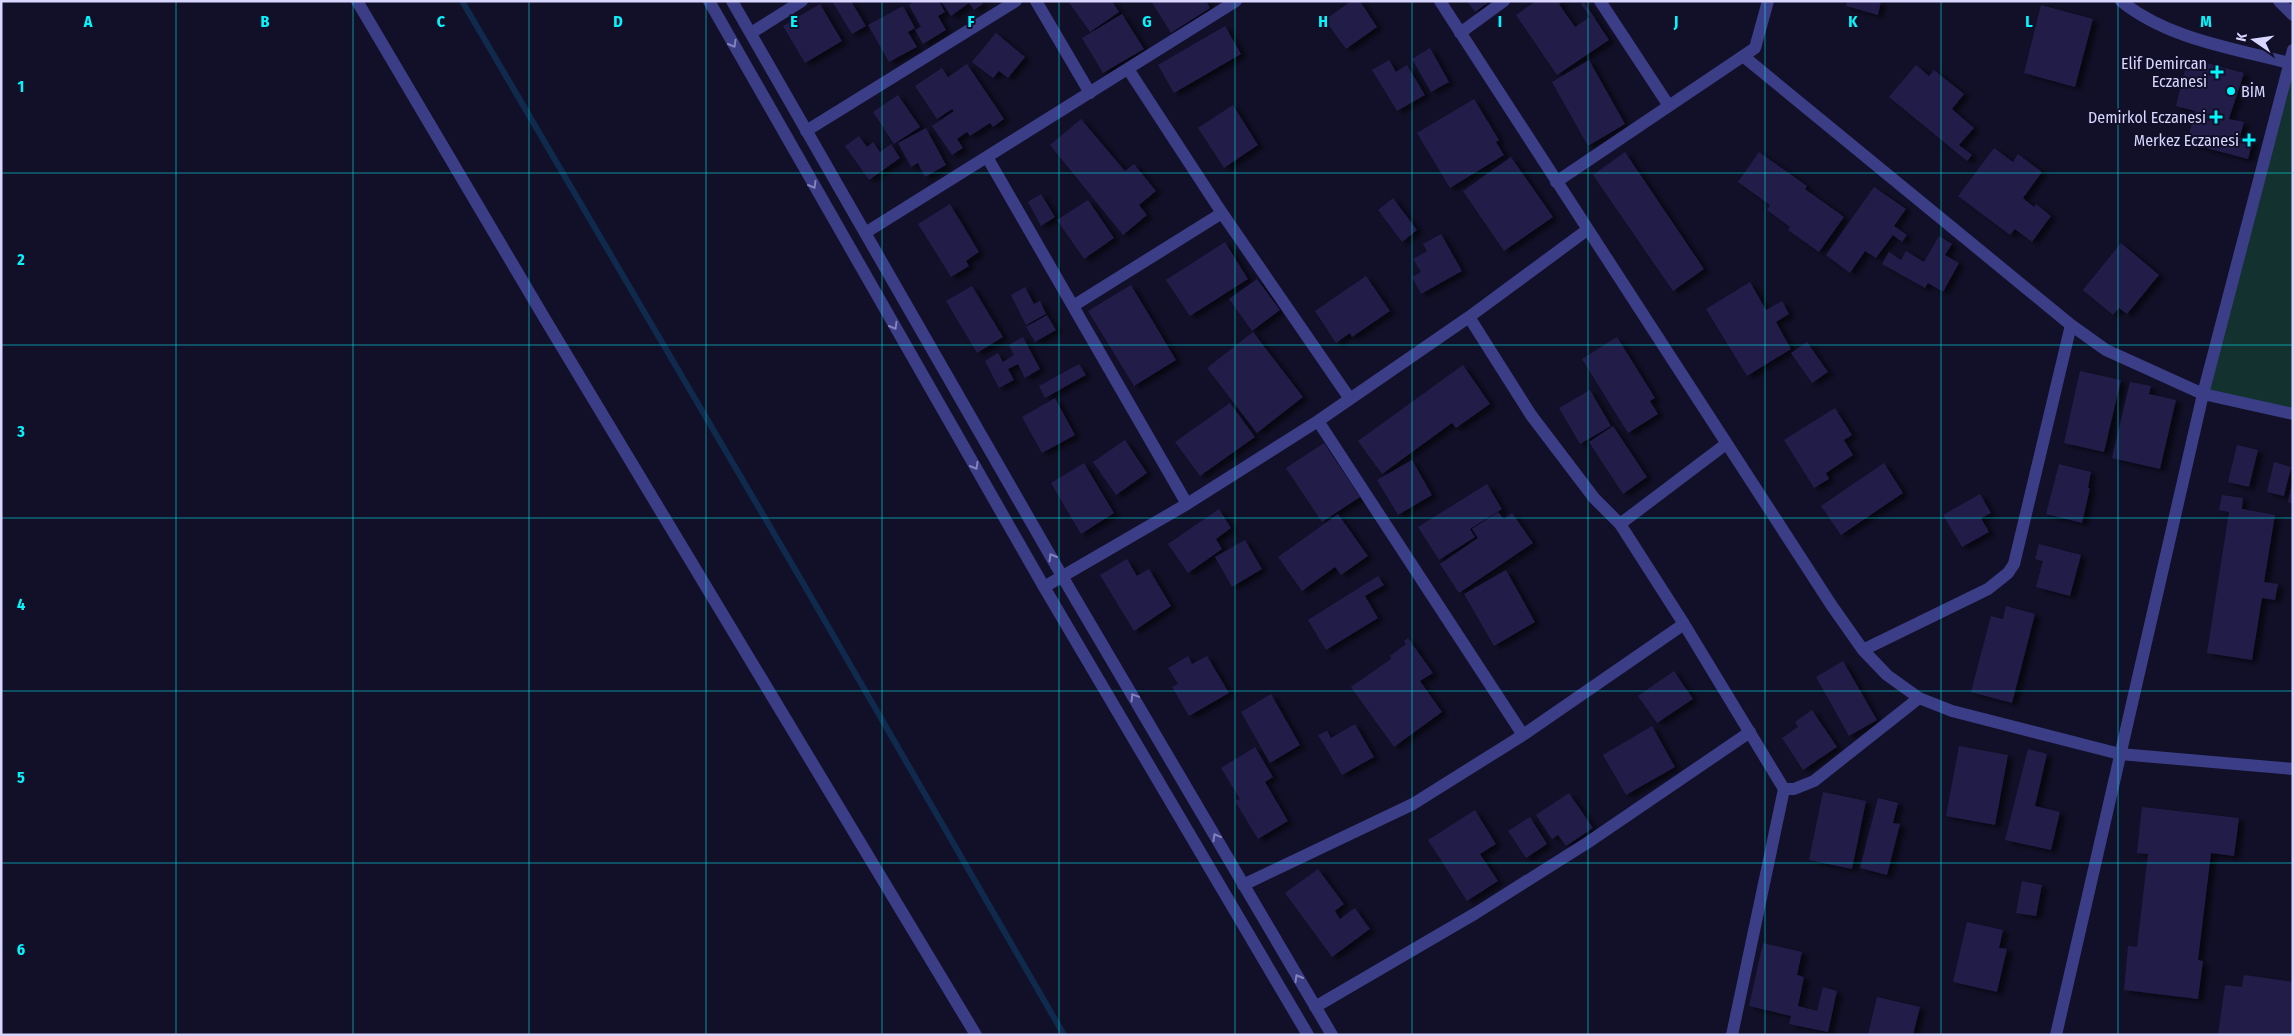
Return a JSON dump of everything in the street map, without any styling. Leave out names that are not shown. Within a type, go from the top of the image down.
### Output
[{"type":"street","points":[[357,1],[545,319],[976,1035]]},
{"type":"street","points":[[709,1],[1044,587],[1308,1035]]},
{"type":"street","points":[[732,1],[1062,576],[1191,792],[1243,885],[1332,1035]]},
{"type":"street","points":[[751,33],[802,1]]},
{"type":"street","points":[[806,131],[1016,1]]},
{"type":"street","points":[[1036,1],[1090,93]]},
{"type":"street","points":[[865,233],[1236,1]]},
{"type":"street","points":[[1440,1],[1726,444],[1863,650],[1887,675],[1919,698],[2001,725],[2120,754],[2293,769]]},
{"type":"street","points":[[1460,33],[1504,1]]},
{"type":"street","points":[[1600,1],[1669,106]]},
{"type":"street","points":[[1556,182],[1755,48],[1768,1]]},
{"type":"street","points":[[2121,1],[2134,12],[2160,25],[2189,36],[2289,63]]},
{"type":"street","points":[[2279,1],[2293,15]]},
{"type":"street","points":[[2056,1035],[2203,394],[2293,50]]},
{"type":"street","points":[[1743,56],[2071,325],[2106,350],[2203,394],[2293,414]]},
{"type":"street","points":[[1128,69],[1222,213],[1350,399]]},
{"type":"street","points":[[988,157],[1187,504]]},
{"type":"street","points":[[1073,306],[1222,213]]},
{"type":"street","points":[[1044,587],[1187,504],[1318,421],[1469,317],[1587,230]]},
{"type":"street","points":[[1469,317],[1543,431],[1594,498],[1620,524],[1684,624],[1784,789],[1732,1035]]},
{"type":"street","points":[[1863,650],[1988,589],[2008,573],[2014,564],[2071,325]]},
{"type":"street","points":[[1318,421],[1523,735]]},
{"type":"street","points":[[1620,524],[1726,444]]},
{"type":"street","points":[[1243,885],[1413,804],[1523,735],[1684,624]]},
{"type":"street","points":[[1784,789],[1794,789],[1814,781],[1919,698]]},
{"type":"street","points":[[1315,1007],[1508,893],[1587,843],[1750,732]]},
{"type":"green space","points":[[2293,50],[2293,414],[2203,394]]},
{"type":"building","points":[[832,1],[851,1],[866,26],[852,34]]},
{"type":"building","points":[[915,1],[939,1],[945,12],[938,16],[946,30],[923,44],[915,30],[921,27],[909,5]]},
{"type":"building","points":[[941,1],[981,1],[983,4],[974,10],[969,3],[951,16]]},
{"type":"building","points":[[1068,1],[1112,1],[1119,12],[1090,32]]},
{"type":"building","points":[[1151,1],[1206,1],[1210,8],[1171,33]]},
{"type":"building","points":[[1351,1],[1360,1],[1377,27],[1346,49],[1325,20]]},
{"type":"building","points":[[1467,1],[1490,1],[1475,12]]},
{"type":"building","points":[[1536,1],[1564,1],[1559,4],[1575,27],[1590,17],[1581,4],[1584,2],[1609,40],[1557,75],[1516,15]]},
{"type":"building","points":[[1847,1],[1881,1],[1878,15],[1846,6]]},
{"type":"building","points":[[820,4],[842,41],[805,63],[783,26]]},
{"type":"building","points":[[2041,5],[2093,19],[2075,87],[2024,73]]},
{"type":"building","points":[[903,6],[915,28],[908,32],[917,47],[889,62],[868,25]]},
{"type":"building","points":[[1122,14],[1144,49],[1103,73],[1082,38]]},
{"type":"building","points":[[1225,26],[1241,54],[1174,93],[1158,65]]},
{"type":"building","points":[[996,33],[1025,57],[1008,78],[999,71],[993,78],[972,62]]},
{"type":"building","points":[[1430,48],[1449,82],[1431,92],[1412,59]]},
{"type":"building","points":[[2188,58],[2244,73],[2229,119],[2244,122],[2240,137],[2253,140],[2248,159],[2187,143],[2195,111],[2176,106]]},
{"type":"building","points":[[1389,60],[1396,72],[1407,65],[1425,95],[1397,111],[1372,70]]},
{"type":"building","points":[[1589,60],[1625,124],[1588,146],[1552,82]]},
{"type":"building","points":[[967,64],[1004,119],[993,127],[990,123],[970,136],[967,132],[957,139],[963,148],[952,155],[932,126],[954,111],[952,109],[937,119],[915,86],[942,68],[948,77]]},
{"type":"building","points":[[1916,65],[1929,76],[1934,70],[1964,94],[1952,109],[1974,128],[1959,145],[1972,155],[1967,161],[1889,97]]},
{"type":"building","points":[[898,95],[920,127],[894,144],[873,112]]},
{"type":"building","points":[[1474,99],[1499,140],[1496,142],[1504,155],[1450,188],[1417,133]]},
{"type":"building","points":[[1233,105],[1258,145],[1224,168],[1198,128]]},
{"type":"building","points":[[1081,119],[1125,171],[1134,164],[1156,191],[1139,205],[1147,215],[1123,235],[1050,145]]},
{"type":"building","points":[[926,128],[946,165],[925,177],[918,163],[911,167],[898,143]]},
{"type":"building","points":[[859,136],[867,147],[873,142],[880,152],[891,144],[900,158],[869,180],[845,146]]},
{"type":"building","points":[[1994,148],[2013,162],[2018,154],[2042,172],[2023,198],[2034,207],[2036,204],[2051,216],[2032,242],[2015,229],[2010,235],[1958,196]]},
{"type":"building","points":[[1625,152],[1704,269],[1673,291],[1593,175]]},
{"type":"building","points":[[1759,152],[1807,186],[1805,189],[1844,217],[1819,252],[1788,230],[1790,227],[1767,210],[1770,205],[1738,182]]},
{"type":"building","points":[[1511,157],[1553,217],[1504,251],[1463,191]]},
{"type":"building","points":[[1874,187],[1906,209],[1894,226],[1907,235],[1902,242],[1893,235],[1876,258],[1865,251],[1850,273],[1826,255]]},
{"type":"building","points":[[1041,194],[1055,217],[1041,226],[1028,202]]},
{"type":"building","points":[[1393,198],[1417,230],[1402,242],[1378,210]]},
{"type":"building","points":[[1088,200],[1114,238],[1084,259],[1057,220]]},
{"type":"building","points":[[950,204],[979,252],[966,261],[969,266],[951,277],[918,224]]},
{"type":"building","points":[[1441,234],[1462,271],[1421,294],[1412,277],[1421,272],[1413,259],[1427,251],[1423,244]]},
{"type":"building","points":[[1939,236],[1952,244],[1945,255],[1959,263],[1943,292],[1928,283],[1925,288],[1882,264],[1889,252],[1901,260],[1906,251],[1924,262]]},
{"type":"building","points":[[1225,242],[1248,279],[1190,316],[1166,280]]},
{"type":"building","points":[[2121,243],[2159,275],[2127,314],[2119,308],[2113,315],[2083,290]]},
{"type":"building","points":[[1366,276],[1390,311],[1352,337],[1350,333],[1336,343],[1315,311]]},
{"type":"building","points":[[1257,279],[1280,310],[1252,331],[1229,299]]},
{"type":"building","points":[[1750,282],[1766,310],[1782,301],[1789,314],[1776,322],[1791,349],[1747,376],[1706,309]]},
{"type":"building","points":[[1131,285],[1176,360],[1134,386],[1088,311]]},
{"type":"building","points":[[972,286],[1003,337],[977,353],[946,301]]},
{"type":"building","points":[[1025,287],[1034,304],[1040,301],[1046,314],[1026,325],[1011,295]]},
{"type":"building","points":[[1047,315],[1056,330],[1035,342],[1026,327]]},
{"type":"building","points":[[1253,332],[1303,397],[1257,433],[1207,368]]},
{"type":"building","points":[[1023,337],[1040,369],[1025,378],[1018,364],[1008,369],[1014,380],[999,388],[985,361],[998,353],[1003,362],[1014,355],[1009,345]]},
{"type":"building","points":[[1617,337],[1655,398],[1650,401],[1658,414],[1628,433],[1582,359]]},
{"type":"building","points":[[1807,342],[1828,372],[1812,383],[1791,353]]},
{"type":"building","points":[[1079,364],[1086,375],[1045,398],[1039,386]]},
{"type":"building","points":[[1463,365],[1490,404],[1456,428],[1452,423],[1382,474],[1358,441]]},
{"type":"building","points":[[2080,371],[2121,380],[2104,452],[2064,443]]},
{"type":"building","points":[[2130,382],[2151,386],[2149,394],[2176,400],[2160,469],[2112,458]]},
{"type":"building","points":[[1590,390],[1611,426],[1580,444],[1559,408]]},
{"type":"building","points":[[1055,398],[1075,435],[1042,453],[1022,417]]},
{"type":"building","points":[[1230,403],[1255,437],[1200,476],[1175,442]]},
{"type":"building","points":[[1835,408],[1852,435],[1844,440],[1853,455],[1826,473],[1829,479],[1814,488],[1784,440]]},
{"type":"building","points":[[1613,426],[1647,477],[1623,494],[1589,442]]},
{"type":"building","points":[[1125,440],[1147,473],[1116,495],[1093,462]]},
{"type":"building","points":[[1324,443],[1360,497],[1322,522],[1286,468]]},
{"type":"building","points":[[2237,445],[2258,450],[2249,487],[2228,482]]},
{"type":"building","points":[[1412,460],[1432,495],[1398,515],[1377,480]]},
{"type":"building","points":[[2274,462],[2291,467],[2284,496],[2267,492]]},
{"type":"building","points":[[1084,463],[1114,513],[1081,534],[1051,483]]},
{"type":"building","points":[[1884,463],[1903,493],[1841,535],[1821,506]]},
{"type":"building","points":[[2059,464],[2091,472],[2088,488],[2090,488],[2082,523],[2046,514]]},
{"type":"building","points":[[1487,484],[1502,509],[1470,529],[1475,537],[1439,560],[1418,527]]},
{"type":"building","points":[[2293,485],[2293,504],[2288,502]]},
{"type":"building","points":[[1980,494],[1991,513],[1981,518],[1989,532],[1962,547],[1943,515]]},
{"type":"building","points":[[2222,495],[2243,498],[2242,509],[2275,515],[2264,582],[2278,584],[2275,600],[2262,598],[2252,660],[2207,653],[2229,512],[2219,510]]},
{"type":"building","points":[[1219,509],[1231,528],[1216,539],[1222,549],[1188,573],[1168,544]]},
{"type":"building","points":[[1498,512],[1504,519],[1512,513],[1533,543],[1459,593],[1440,564],[1478,538],[1472,529]]},
{"type":"building","points":[[1338,514],[1368,556],[1341,575],[1335,567],[1302,591],[1278,557]]},
{"type":"building","points":[[1245,540],[1262,569],[1232,587],[1215,557]]},
{"type":"building","points":[[2039,544],[2081,555],[2070,596],[2036,587],[2043,561],[2035,559]]},
{"type":"building","points":[[1127,559],[1137,576],[1149,569],[1171,606],[1134,631],[1100,575]]},
{"type":"building","points":[[1506,570],[1535,622],[1494,646],[1464,594]]},
{"type":"building","points":[[1378,576],[1384,585],[1365,596],[1378,618],[1326,650],[1308,620]]},
{"type":"building","points":[[2006,606],[2035,614],[2012,703],[1971,692],[1991,616],[2003,619]]},
{"type":"building","points":[[1408,638],[1433,673],[1420,681],[1442,712],[1394,747],[1351,687],[1391,659],[1390,656],[1406,644],[1404,641]]},
{"type":"building","points":[[1188,656],[1192,664],[1207,656],[1229,693],[1189,716],[1172,687],[1178,684],[1168,668]]},
{"type":"building","points":[[1843,661],[1877,720],[1849,736],[1816,677]]},
{"type":"building","points":[[1674,671],[1693,699],[1657,723],[1638,696]]},
{"type":"building","points":[[1271,694],[1300,745],[1270,763],[1241,712]]},
{"type":"building","points":[[1812,710],[1837,747],[1803,770],[1782,738],[1798,727],[1795,722]]},
{"type":"building","points":[[1355,724],[1374,757],[1342,775],[1318,735],[1327,731],[1331,738]]},
{"type":"building","points":[[1652,726],[1675,767],[1626,795],[1603,755]]},
{"type":"building","points":[[1959,746],[2008,755],[1995,825],[1946,816]]},
{"type":"building","points":[[1255,747],[1273,777],[1265,782],[1288,821],[1258,839],[1235,801],[1240,799],[1221,768]]},
{"type":"building","points":[[2028,749],[2047,754],[2035,806],[2060,812],[2051,850],[2005,840]]},
{"type":"building","points":[[1823,792],[1866,801],[1852,869],[1809,860]]},
{"type":"building","points":[[1569,793],[1593,828],[1566,846],[1558,835],[1552,839],[1536,815]]},
{"type":"building","points":[[1878,798],[1898,803],[1893,823],[1900,824],[1887,875],[1860,868]]},
{"type":"building","points":[[2142,807],[2239,818],[2234,856],[2211,853],[2198,960],[2203,961],[2198,999],[2124,990],[2128,946],[2137,947],[2148,854],[2137,853]]},
{"type":"building","points":[[1475,810],[1496,844],[1480,854],[1498,881],[1467,901],[1428,840]]},
{"type":"building","points":[[1530,817],[1547,844],[1526,858],[1508,831]]},
{"type":"building","points":[[1318,869],[1344,904],[1335,911],[1340,919],[1355,908],[1370,929],[1332,957],[1285,893]]},
{"type":"building","points":[[2022,881],[2042,885],[2036,916],[2016,913]]},
{"type":"building","points":[[1967,922],[2003,930],[1999,948],[2007,949],[1997,992],[1953,982]]},
{"type":"building","points":[[1763,943],[1802,952],[1797,975],[1804,977],[1798,1006],[1817,1011],[1823,987],[1837,991],[1828,1032],[1789,1024],[1791,1016],[1749,1006]]},
{"type":"building","points":[[2244,975],[2293,982],[2293,1035],[2218,1035],[2225,985],[2242,987]]},
{"type":"building","points":[[1877,997],[1920,1007],[1913,1035],[1868,1035]]},
{"type":"waterway","points":[[462,1],[803,583],[1064,1035]]},
{"type":"place","name":"Elif Demircan Eczanesi","points":[[2217,72]]},
{"type":"place","name":"BİM","points":[[2231,91]]},
{"type":"place","name":"Demirkol Eczanesi","points":[[2216,117]]},
{"type":"place","name":"Merkez Eczanesi","points":[[2249,140]]}]
